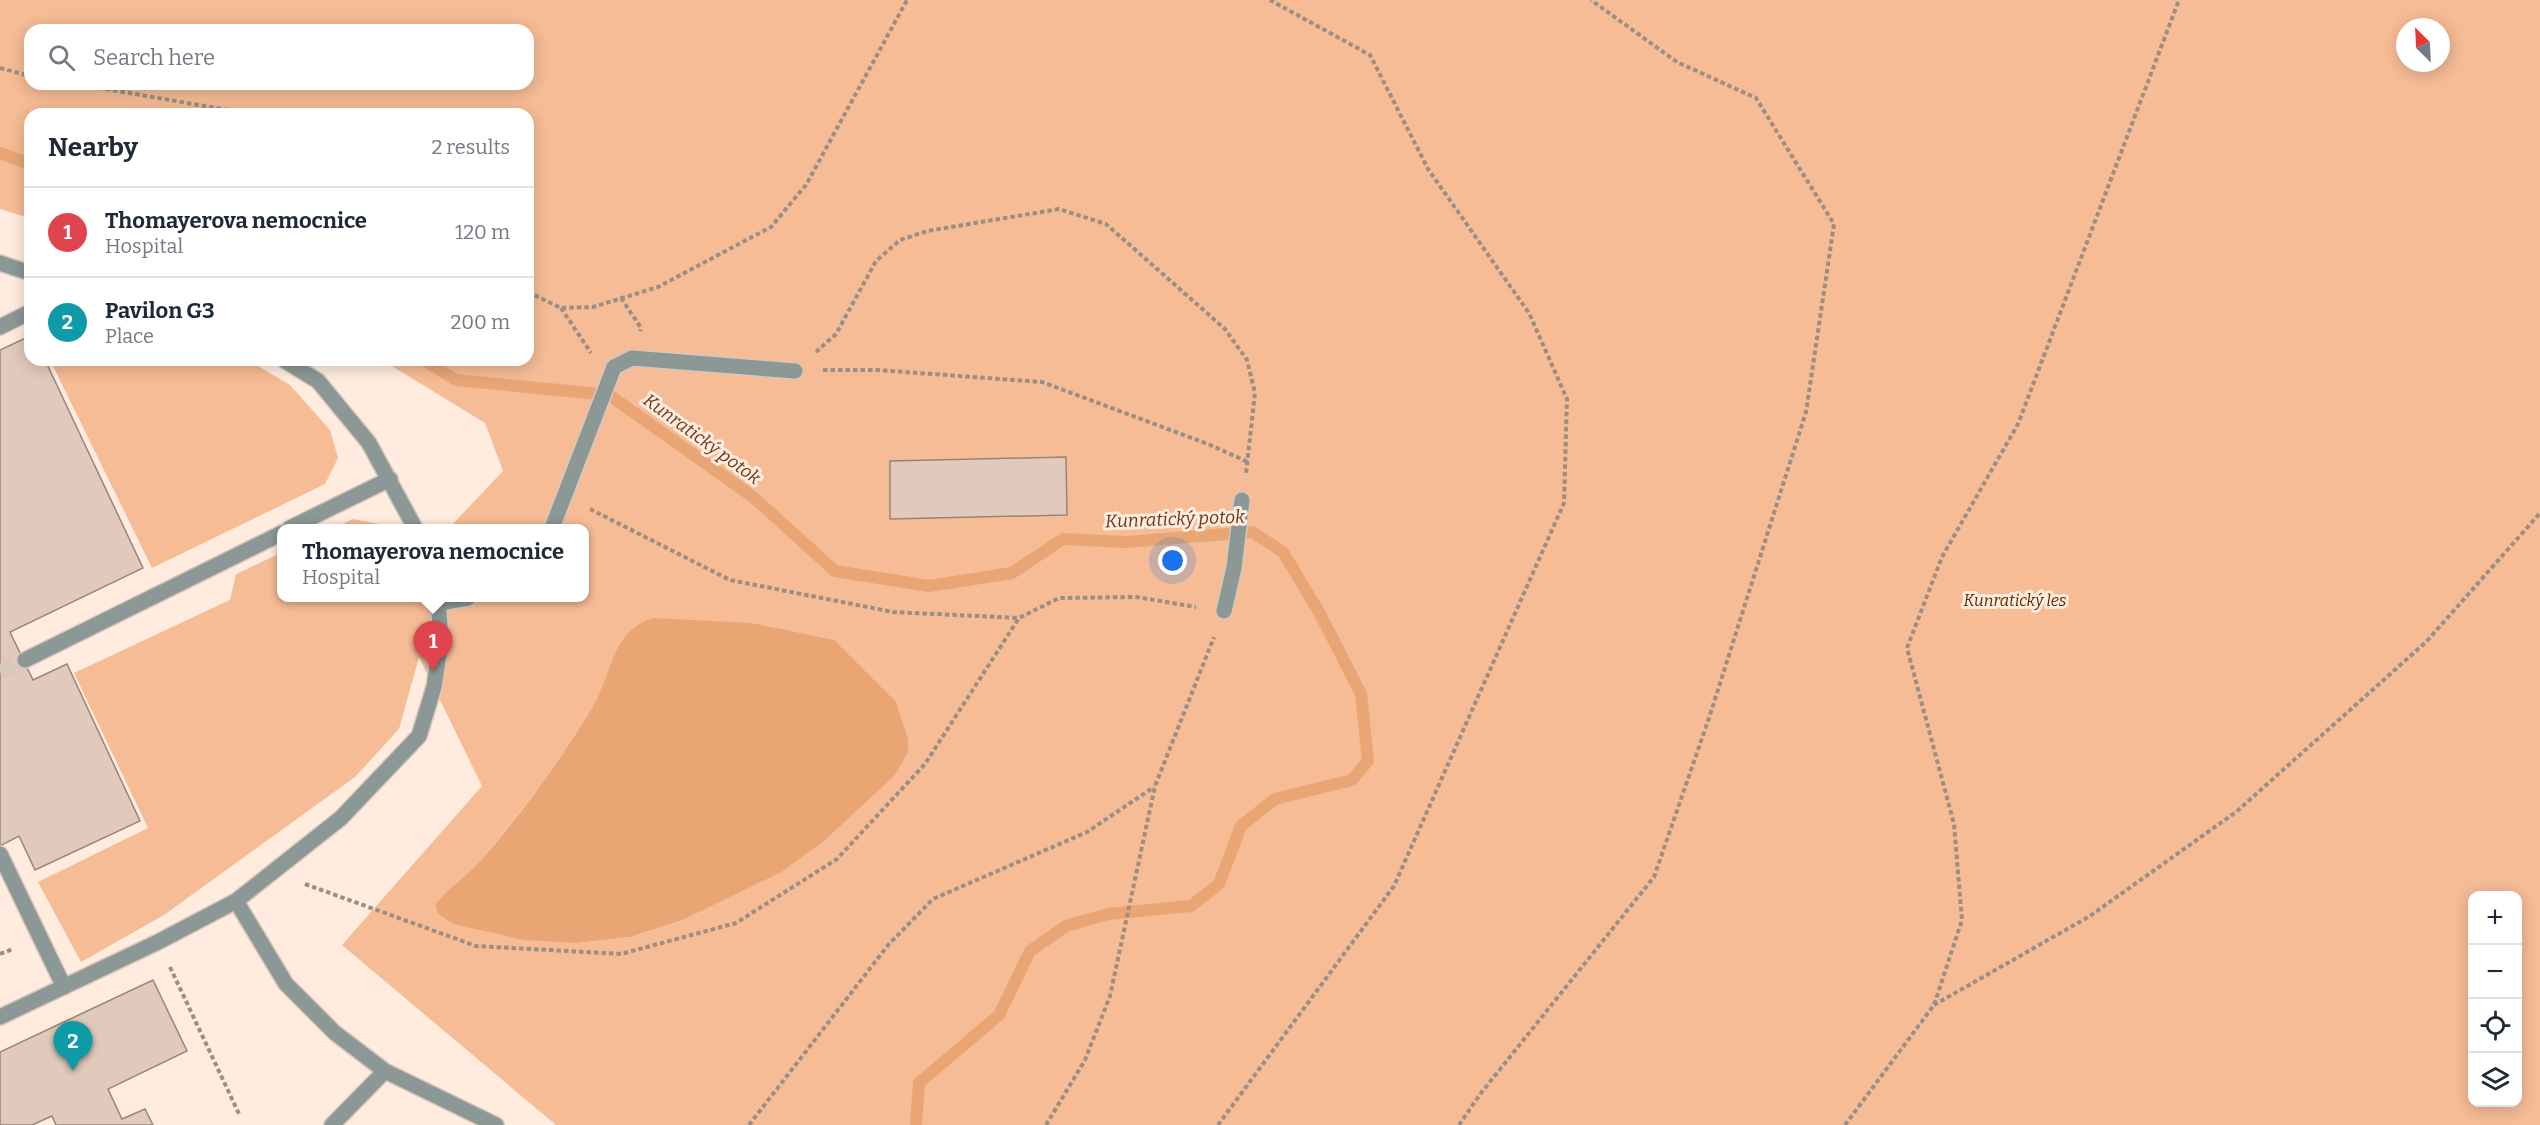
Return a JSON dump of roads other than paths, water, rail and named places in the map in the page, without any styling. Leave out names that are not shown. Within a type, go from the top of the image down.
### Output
[{"type":"lane","points":[[0,263],[24,271]]},
{"type":"lane","points":[[0,327],[24,315]]},
{"type":"lane","points":[[554,524],[614,367],[632,358],[795,371]]},
{"type":"lane","points":[[294,366],[318,381],[369,443],[413,524]]},
{"type":"lane","points":[[298,524],[390,479]]},
{"type":"lane","points":[[1224,611],[1234,568],[1242,500]]},
{"type":"lane","points":[[25,660],[277,535]]},
{"type":"lane","points":[[0,1017],[158,942],[236,901],[341,818],[419,736],[434,687],[441,641],[439,602]]},
{"type":"lane","points":[[0,854],[64,987]]},
{"type":"lane","points":[[236,901],[286,984],[335,1033],[385,1071],[496,1125]]},
{"type":"lane","points":[[332,1125],[385,1071]]},
{"type":"waterway","name":"Kunratický potok","points":[[0,153],[24,162]]},
{"type":"waterway","name":"Kunratický potok","points":[[434,366],[456,380],[609,395],[752,496],[835,571],[929,586],[1012,573],[1063,539],[1126,542],[1252,532],[1283,552],[1319,612],[1361,694],[1368,761],[1352,780],[1275,799],[1241,826],[1219,884],[1191,906],[1108,914],[1066,926],[1030,951],[999,1015],[919,1083],[916,1125]]},
{"type":"tunnel","points":[[0,672],[25,660]]},
{"type":"place","name":"Thomayerova nemocnice","points":[[433,671]]},
{"type":"place","name":"Pavilon G3","points":[[73,1071]]},
{"type":"park label","name":"Kunratický les","points":[[2015,600]]}]
